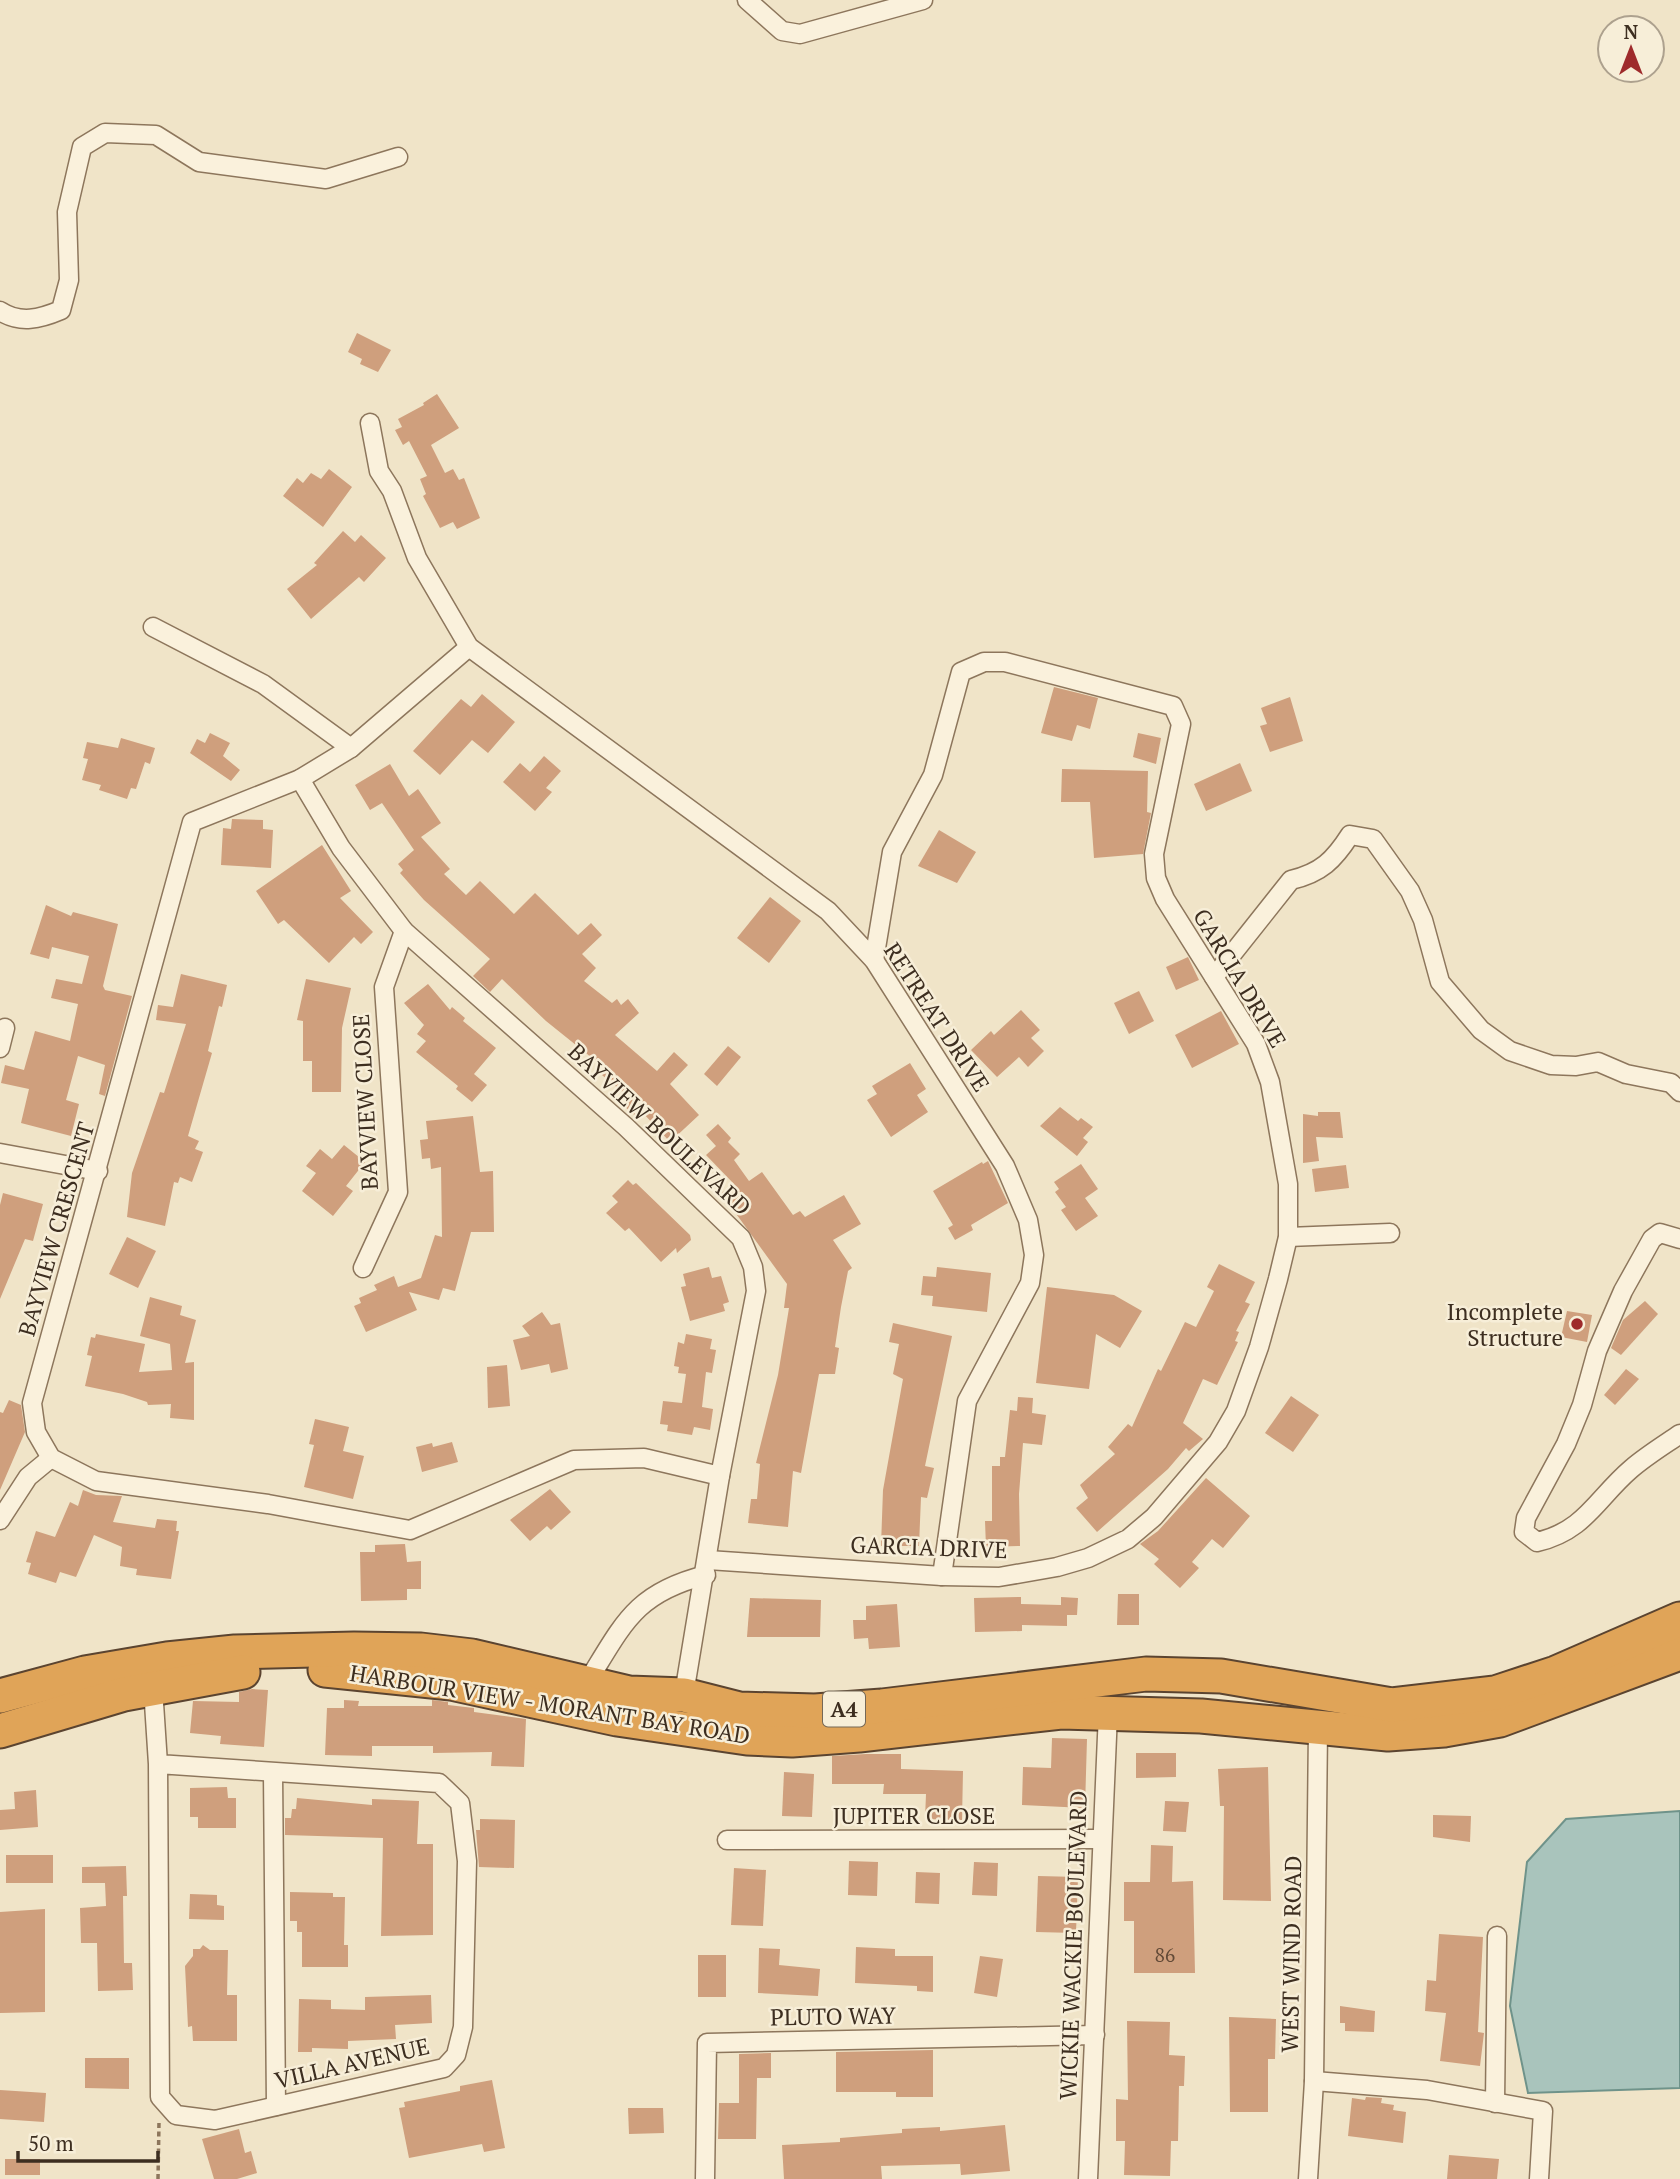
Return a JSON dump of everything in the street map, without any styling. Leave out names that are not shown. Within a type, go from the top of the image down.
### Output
[{"type":"highway","name":"HARBOUR VIEW - MORANT BAY ROAD","points":[[0,1731],[57,1696],[167,1659],[235,1652],[354,1649],[421,1650],[472,1656],[629,1693],[684,1695],[739,1709],[815,1711],[1146,1674],[1221,1676],[1392,1705],[1495,1693],[1556,1673],[1680,1619]]},
{"type":"highway","name":"HARBOUR VIEW - MORANT BAY ROAD","points":[[0,1696],[57,1696],[153,1688],[231,1673],[340,1669],[499,1691],[617,1719],[747,1738],[792,1740],[1061,1712],[1201,1716],[1388,1734],[1444,1730],[1500,1720],[1680,1653]]},
{"type":"street","points":[[747,0],[782,31],[800,34],[923,0]]},
{"type":"street","points":[[0,311],[8,316],[38,320],[61,310],[69,280],[66,212],[82,147],[105,133],[156,135],[199,162],[326,179],[398,158]]},
{"type":"street","points":[[370,423],[379,471],[392,491],[417,558],[469,647]]},
{"type":"street","points":[[153,627],[263,684],[351,748]]},
{"type":"street","name":"BAYVIEW CRESCENT","points":[[51,1458],[36,1432],[32,1403],[192,822],[300,779],[351,748],[469,647]]},
{"type":"street","name":"RETREAT DRIVE","points":[[469,647],[828,911],[874,960],[1005,1166],[1028,1220],[1034,1255],[1031,1283],[967,1401],[942,1576]]},
{"type":"street","name":"GARCIA DRIVE","points":[[586,1684],[628,1617],[654,1593],[707,1567],[999,1577],[1057,1567],[1088,1558],[1128,1539],[1154,1517],[1204,1460],[1236,1410],[1259,1347],[1288,1237],[1288,1184],[1270,1082],[1256,1044],[1165,899],[1156,878],[1154,853],[1181,724],[1173,706],[1005,662],[984,662],[961,672],[933,775],[892,852],[874,960]]},
{"type":"street","name":"BAYVIEW BOULEVARD","points":[[300,779],[341,848],[404,931],[626,1127],[741,1238],[753,1268],[756,1291],[720,1476],[680,1727]]},
{"type":"street","points":[[1214,977],[1291,880],[1307,877],[1332,863],[1350,835],[1373,839],[1391,860],[1415,901],[1440,982],[1481,1030],[1510,1051],[1551,1065],[1576,1066],[1598,1062],[1626,1074],[1671,1083],[1680,1092]]},
{"type":"street","name":"BAYVIEW CLOSE","points":[[363,1268],[398,1192],[384,987],[404,931]]},
{"type":"street","points":[[0,1048],[5,1028]]},
{"type":"street","points":[[0,1153],[98,1171]]},
{"type":"street","points":[[1288,1237],[1390,1233]]},
{"type":"street","points":[[1680,1239],[1660,1233],[1652,1238],[1623,1291],[1597,1351],[1582,1405],[1566,1444],[1525,1518],[1524,1532],[1538,1542],[1554,1538],[1584,1520],[1630,1470],[1680,1434]]},
{"type":"street","points":[[0,1520],[28,1477],[51,1458],[96,1481],[268,1504],[410,1530],[574,1460],[644,1458],[720,1476]]},
{"type":"street","points":[[153,1688],[158,1764],[160,2097]]},
{"type":"street","name":"WICKIE WACKIE BOULEVARD","points":[[1088,2179],[1108,1713]]},
{"type":"street","name":"WEST WIND ROAD","points":[[1308,2179],[1314,2081],[1318,1729]]},
{"type":"street","name":"VILLA AVENUE","points":[[158,1764],[439,1783],[460,1803],[467,1861],[463,2027],[456,2055],[444,2068],[215,2120],[195,2120],[176,2115],[160,2097]]},
{"type":"street","points":[[273,1773],[276,2106]]},
{"type":"street","name":"JUPITER CLOSE","points":[[727,1840],[1101,1839]]},
{"type":"street","points":[[1495,2103],[1497,1936]]},
{"type":"street","name":"PLUTO WAY","points":[[705,2179],[707,2043],[1095,2035]]},
{"type":"street","points":[[1314,2081],[1427,2090],[1543,2111],[1539,2179]]},
{"type":"path","points":[[158,2179],[160,2097]]},
{"type":"water","points":[[1680,1811],[1680,2088],[1528,2093],[1510,2006],[1527,1862],[1566,1819]]},
{"type":"building","points":[[357,333],[391,350],[378,372],[360,364],[362,359],[348,352]]},
{"type":"building","points":[[437,394],[459,428],[431,445],[445,473],[453,469],[459,480],[464,478],[480,518],[457,529],[453,522],[440,528],[423,496],[426,494],[420,479],[427,476],[409,441],[403,445],[395,430],[402,427],[398,419],[424,405],[423,403]]},
{"type":"building","points":[[329,469],[352,487],[323,527],[283,496],[297,478],[303,483],[311,473],[321,479]]},
{"type":"building","points":[[343,531],[355,542],[361,535],[386,558],[364,582],[359,577],[311,619],[287,589],[317,565],[314,563]]},
{"type":"building","points":[[1054,687],[1098,698],[1090,729],[1077,725],[1072,741],[1041,733]]},
{"type":"building","points":[[482,694],[515,722],[488,753],[472,740],[440,775],[413,751],[461,699],[471,707]]},
{"type":"building","points":[[1290,697],[1303,741],[1270,752],[1260,726],[1267,724],[1261,708]]},
{"type":"building","points":[[210,733],[230,743],[223,756],[240,770],[231,781],[190,753],[197,739],[205,743]]},
{"type":"building","points":[[1138,733],[1161,738],[1156,764],[1133,757]]},
{"type":"building","points":[[121,738],[155,748],[150,764],[145,762],[136,789],[131,788],[127,799],[99,790],[101,785],[82,780],[88,759],[83,758],[87,742],[118,748]]},
{"type":"building","points":[[544,756],[561,771],[546,788],[552,792],[535,811],[503,782],[520,763],[530,772]]},
{"type":"building","points":[[1240,763],[1252,791],[1206,811],[1194,784]]},
{"type":"building","points":[[390,764],[409,796],[418,789],[441,823],[421,837],[450,869],[444,874],[466,895],[480,881],[514,914],[535,893],[578,935],[591,923],[602,935],[582,954],[596,968],[584,981],[612,1003],[617,999],[621,1005],[628,999],[639,1013],[615,1035],[657,1071],[674,1052],[688,1065],[670,1084],[699,1115],[670,1142],[643,1113],[638,1118],[624,1106],[631,1099],[602,1075],[607,1070],[546,1021],[502,979],[490,992],[473,976],[490,959],[424,900],[400,873],[403,870],[398,864],[414,850],[382,803],[370,810],[355,785]]},
{"type":"building","points":[[1062,769],[1148,771],[1147,812],[1151,813],[1143,854],[1094,858],[1090,802],[1061,802]]},
{"type":"building","points":[[232,819],[263,820],[263,829],[273,830],[271,868],[221,865],[223,828],[231,829]]},
{"type":"building","points":[[939,830],[976,852],[957,883],[918,866]]},
{"type":"building","points":[[322,845],[351,891],[340,898],[373,932],[361,944],[354,937],[329,963],[284,920],[278,924],[256,891]]},
{"type":"building","points":[[770,897],[801,921],[769,963],[737,938]]},
{"type":"building","points":[[46,905],[71,916],[73,912],[118,924],[103,986],[105,990],[132,996],[105,1096],[99,1094],[105,1065],[78,1056],[66,1100],[79,1104],[71,1136],[21,1123],[29,1089],[1,1083],[5,1065],[24,1070],[35,1031],[70,1041],[78,1004],[51,998],[56,979],[82,984],[89,956],[52,947],[49,959],[30,954]]},
{"type":"building","points":[[1188,957],[1199,980],[1176,990],[1166,967]]},
{"type":"building","points":[[181,974],[227,985],[222,1007],[219,1006],[208,1051],[212,1053],[188,1136],[199,1141],[195,1149],[203,1152],[192,1182],[180,1177],[178,1183],[174,1182],[165,1226],[127,1217],[132,1173],[160,1092],[164,1093],[186,1024],[156,1020],[158,1005],[173,1007]]},
{"type":"building","points":[[306,979],[351,988],[342,1028],[341,1092],[312,1092],[312,1061],[303,1061],[303,1021],[297,1020]]},
{"type":"building","points":[[428,984],[450,1010],[452,1007],[465,1018],[463,1021],[496,1048],[474,1074],[487,1085],[472,1102],[456,1089],[458,1086],[416,1052],[426,1041],[417,1034],[424,1025],[404,1003]]},
{"type":"building","points":[[1139,991],[1154,1021],[1129,1034],[1114,1003]]},
{"type":"building","points":[[1021,1010],[1040,1030],[1031,1038],[1044,1051],[1028,1067],[1019,1057],[997,1077],[971,1050],[991,1031],[994,1035]]},
{"type":"building","points":[[1221,1011],[1239,1044],[1192,1068],[1175,1035]]},
{"type":"building","points":[[728,1046],[741,1057],[717,1086],[704,1074]]},
{"type":"building","points":[[910,1063],[926,1089],[917,1095],[928,1112],[891,1137],[867,1100],[877,1094],[872,1086]]},
{"type":"building","points":[[1060,1107],[1078,1121],[1081,1118],[1093,1127],[1083,1138],[1088,1142],[1077,1156],[1040,1126]]},
{"type":"building","points":[[1318,1112],[1340,1112],[1343,1138],[1316,1137],[1319,1161],[1303,1163],[1303,1114],[1318,1116]]},
{"type":"building","points":[[473,1116],[480,1172],[493,1171],[494,1232],[471,1232],[455,1291],[443,1288],[439,1300],[409,1292],[417,1310],[366,1332],[354,1306],[361,1303],[359,1298],[377,1290],[374,1285],[394,1276],[398,1287],[421,1278],[435,1235],[442,1237],[441,1167],[431,1169],[430,1158],[422,1159],[420,1140],[428,1139],[426,1121]]},
{"type":"building","points":[[718,1124],[731,1138],[728,1142],[740,1154],[734,1160],[749,1181],[762,1172],[793,1215],[800,1211],[805,1217],[844,1195],[861,1224],[833,1240],[852,1268],[848,1271],[841,1307],[835,1347],[839,1348],[835,1374],[819,1374],[801,1473],[793,1471],[788,1527],[748,1523],[751,1499],[757,1499],[760,1464],[756,1463],[778,1375],[789,1308],[784,1308],[787,1284],[721,1193],[734,1184],[706,1155],[716,1146],[706,1135]]},
{"type":"building","points":[[344,1145],[365,1162],[346,1186],[353,1191],[333,1216],[302,1191],[316,1173],[306,1166],[320,1149],[332,1159]]},
{"type":"building","points":[[988,1161],[1008,1203],[971,1225],[973,1230],[955,1240],[948,1228],[953,1225],[933,1191]]},
{"type":"building","points":[[1081,1164],[1098,1189],[1085,1198],[1098,1216],[1076,1231],[1061,1210],[1066,1207],[1055,1192],[1059,1189],[1054,1182]]},
{"type":"building","points":[[1346,1165],[1349,1188],[1315,1192],[1312,1169]]},
{"type":"building","points":[[628,1180],[633,1185],[636,1183],[690,1235],[691,1240],[677,1253],[676,1248],[661,1262],[629,1228],[625,1231],[606,1213],[618,1202],[612,1196]]},
{"type":"building","points":[[3,1193],[43,1204],[33,1241],[25,1239],[0,1299],[0,1205]]},
{"type":"building","points":[[127,1237],[156,1251],[138,1288],[109,1274]]},
{"type":"building","points":[[1219,1264],[1255,1282],[1245,1302],[1250,1304],[1236,1331],[1239,1332],[1235,1341],[1238,1342],[1217,1385],[1203,1379],[1183,1423],[1203,1439],[1189,1451],[1186,1448],[1168,1469],[1097,1532],[1076,1508],[1088,1498],[1080,1485],[1115,1454],[1108,1447],[1128,1424],[1132,1427],[1158,1369],[1161,1371],[1185,1322],[1196,1327],[1214,1291],[1207,1287]]},
{"type":"building","points":[[709,1267],[712,1278],[721,1276],[729,1302],[723,1304],[725,1311],[690,1321],[681,1287],[686,1286],[683,1274]]},
{"type":"building","points":[[937,1267],[991,1273],[987,1312],[932,1306],[933,1296],[921,1295],[923,1276],[936,1277]]},
{"type":"building","points":[[1047,1287],[1114,1295],[1142,1311],[1120,1348],[1096,1334],[1089,1389],[1036,1383]]},
{"type":"building","points":[[150,1297],[182,1306],[180,1315],[196,1320],[185,1363],[194,1362],[194,1420],[170,1418],[171,1404],[148,1405],[147,1402],[123,1394],[85,1386],[92,1356],[87,1355],[91,1337],[95,1338],[96,1334],[145,1344],[139,1372],[172,1370],[170,1344],[140,1336]]},
{"type":"building","points":[[1645,1301],[1658,1314],[1621,1355],[1611,1348],[1623,1320]]},
{"type":"building","name":"Incomplete Structure","points":[[1567,1311],[1592,1315],[1587,1342],[1561,1337]]},
{"type":"building","points":[[542,1312],[551,1325],[560,1323],[568,1369],[551,1373],[549,1364],[521,1370],[513,1340],[530,1336],[522,1326]]},
{"type":"building","points":[[893,1323],[952,1336],[925,1466],[934,1468],[927,1498],[921,1497],[919,1546],[881,1546],[883,1490],[903,1379],[893,1374],[899,1344],[889,1342]]},
{"type":"building","points":[[686,1334],[712,1339],[710,1349],[716,1350],[712,1373],[706,1372],[702,1407],[713,1409],[710,1430],[694,1427],[692,1435],[667,1431],[668,1425],[660,1424],[663,1401],[682,1403],[686,1374],[678,1373],[679,1367],[674,1366],[678,1342],[684,1344]]},
{"type":"building","points":[[507,1365],[510,1406],[488,1408],[487,1367]]},
{"type":"building","points":[[1626,1369],[1639,1379],[1615,1405],[1604,1395]]},
{"type":"building","points":[[1291,1396],[1319,1415],[1293,1452],[1265,1433]]},
{"type":"building","points":[[1018,1397],[1033,1398],[1032,1413],[1046,1415],[1042,1445],[1023,1443],[1019,1494],[1020,1546],[986,1547],[985,1521],[992,1521],[992,1466],[1000,1466],[1000,1457],[1005,1457],[1010,1410],[1017,1411]]},
{"type":"building","points":[[9,1400],[21,1405],[25,1432],[0,1490],[0,1412],[3,1413]]},
{"type":"building","points":[[315,1419],[349,1427],[343,1451],[364,1456],[353,1499],[304,1487],[314,1445],[309,1444]]},
{"type":"building","points":[[452,1442],[458,1462],[422,1472],[416,1447],[432,1443],[433,1447]]},
{"type":"building","points":[[1206,1478],[1250,1516],[1223,1548],[1212,1539],[1192,1562],[1199,1568],[1180,1588],[1154,1564],[1159,1559],[1140,1544],[1158,1531]]},
{"type":"building","points":[[550,1489],[571,1512],[551,1530],[547,1526],[530,1541],[510,1520]]},
{"type":"building","points":[[83,1490],[96,1495],[122,1496],[113,1522],[155,1528],[157,1519],[177,1521],[176,1531],[179,1531],[171,1579],[136,1575],[137,1569],[120,1566],[122,1547],[94,1535],[76,1577],[60,1572],[56,1583],[28,1574],[31,1563],[26,1562],[36,1531],[55,1537],[70,1502],[78,1506]]},
{"type":"building","points":[[405,1544],[407,1562],[421,1561],[421,1589],[407,1589],[407,1600],[361,1601],[360,1552],[375,1552],[375,1545]]},
{"type":"building","points":[[1118,1594],[1139,1594],[1139,1625],[1117,1625]]},
{"type":"building","points":[[1021,1597],[1021,1604],[1061,1605],[1061,1597],[1078,1598],[1077,1615],[1067,1615],[1067,1626],[1022,1625],[1022,1631],[975,1632],[974,1598]]},
{"type":"building","points":[[750,1598],[821,1600],[820,1637],[747,1637]]},
{"type":"building","points":[[897,1604],[900,1647],[869,1649],[868,1638],[854,1639],[853,1620],[866,1620],[866,1606]]},
{"type":"building","points":[[268,1690],[264,1747],[220,1744],[221,1736],[190,1733],[193,1701],[239,1702],[239,1692]]},
{"type":"building","points":[[344,1700],[359,1701],[358,1706],[432,1706],[432,1700],[474,1708],[474,1712],[526,1719],[524,1767],[491,1766],[492,1752],[433,1753],[433,1746],[372,1746],[372,1756],[325,1755],[327,1708],[344,1708]]},
{"type":"building","points":[[1052,1738],[1087,1739],[1085,1808],[1022,1805],[1023,1767],[1051,1768]]},
{"type":"building","points":[[1136,1753],[1176,1753],[1176,1777],[1136,1778]]},
{"type":"building","points":[[901,1754],[901,1769],[963,1771],[962,1820],[925,1819],[926,1794],[883,1794],[884,1784],[832,1784],[832,1756]]},
{"type":"building","points":[[1268,1767],[1271,1901],[1223,1900],[1224,1806],[1220,1806],[1218,1769]]},
{"type":"building","points":[[784,1772],[814,1774],[812,1817],[782,1816]]},
{"type":"building","points":[[227,1787],[228,1798],[236,1798],[236,1828],[198,1828],[198,1817],[190,1817],[190,1788]]},
{"type":"building","points":[[36,1790],[38,1827],[0,1830],[0,1810],[15,1809],[14,1792]]},
{"type":"building","points":[[297,1798],[372,1805],[372,1799],[419,1801],[417,1844],[433,1844],[433,1935],[381,1936],[383,1838],[285,1835],[285,1818],[291,1818],[292,1809],[296,1809]]},
{"type":"building","points":[[1165,1801],[1189,1802],[1186,1832],[1163,1831]]},
{"type":"building","points":[[1433,1815],[1471,1816],[1470,1842],[1433,1837]]},
{"type":"building","points":[[480,1819],[515,1820],[514,1868],[479,1867],[476,1830],[480,1830]]},
{"type":"building","points":[[1151,1845],[1173,1846],[1172,1882],[1193,1881],[1195,1973],[1134,1973],[1134,1921],[1124,1921],[1124,1882],[1150,1882]]},
{"type":"building","points":[[6,1855],[53,1855],[53,1883],[6,1883]]},
{"type":"building","points":[[849,1861],[878,1862],[877,1896],[848,1895]]},
{"type":"building","points":[[974,1862],[998,1863],[997,1896],[972,1895]]},
{"type":"building","points":[[126,1866],[127,1896],[123,1896],[124,1963],[132,1963],[133,1990],[98,1991],[97,1943],[81,1943],[80,1908],[106,1906],[105,1883],[82,1883],[82,1867]]},
{"type":"building","points":[[734,1868],[766,1870],[763,1926],[731,1925]]},
{"type":"building","points":[[916,1872],[940,1873],[939,1904],[915,1903]]},
{"type":"building","points":[[1038,1876],[1078,1877],[1076,1933],[1036,1932]]},
{"type":"building","points":[[290,1892],[333,1893],[333,1897],[345,1897],[344,1945],[348,1945],[348,1967],[302,1967],[302,1932],[297,1932],[297,1921],[290,1921]]},
{"type":"building","points":[[190,1894],[217,1895],[217,1905],[224,1906],[224,1920],[189,1919]]},
{"type":"building","points":[[45,1909],[45,2012],[0,2013],[0,1912]]},
{"type":"building","points":[[1439,1934],[1483,1937],[1478,2032],[1484,2033],[1480,2066],[1440,2061],[1446,2013],[1425,2011],[1427,1980],[1436,1981]]},
{"type":"building","points":[[203,1945],[210,1950],[228,1950],[227,1995],[237,1995],[237,2041],[193,2041],[192,2026],[188,2027],[185,1966],[193,1956],[193,1949],[200,1949]]},
{"type":"building","points":[[856,1947],[895,1949],[895,1956],[933,1956],[933,1992],[917,1991],[917,1986],[855,1983]]},
{"type":"building","points":[[759,1948],[780,1949],[779,1965],[820,1969],[818,1996],[758,1993]]},
{"type":"building","points":[[698,1955],[726,1955],[726,1997],[698,1997]]},
{"type":"building","points":[[980,1956],[1003,1959],[997,1997],[974,1993]]},
{"type":"building","points":[[431,1995],[432,2023],[395,2025],[396,2039],[348,2041],[348,2049],[312,2048],[312,2052],[298,2052],[299,1999],[331,2000],[331,2009],[365,2010],[365,1997]]},
{"type":"building","points":[[1340,2006],[1375,2011],[1374,2032],[1345,2031],[1345,2023],[1340,2023]]},
{"type":"building","points":[[1229,2017],[1276,2019],[1275,2059],[1268,2059],[1268,2112],[1230,2112]]},
{"type":"building","points":[[1127,2021],[1170,2022],[1169,2055],[1185,2056],[1184,2086],[1179,2086],[1178,2141],[1171,2141],[1170,2176],[1124,2175],[1125,2141],[1116,2141],[1116,2099],[1128,2100]]},
{"type":"building","points":[[933,2050],[933,2097],[896,2097],[896,2092],[836,2092],[836,2052]]},
{"type":"building","points":[[771,2053],[771,2078],[757,2078],[756,2139],[718,2139],[719,2103],[739,2103],[739,2054]]},
{"type":"building","points":[[85,2058],[129,2058],[129,2089],[85,2088]]},
{"type":"building","points":[[492,2080],[505,2148],[484,2152],[482,2144],[409,2158],[399,2108],[405,2107],[404,2102],[460,2091],[460,2086]]},
{"type":"building","points":[[0,2090],[46,2093],[44,2122],[0,2119]]},
{"type":"building","points":[[1366,2097],[1382,2098],[1381,2103],[1394,2105],[1393,2110],[1406,2112],[1403,2143],[1348,2136],[1352,2098],[1365,2100]]},
{"type":"building","points":[[628,2108],[663,2108],[664,2133],[629,2134]]},
{"type":"building","points":[[1005,2125],[1010,2171],[961,2175],[960,2164],[881,2166],[882,2179],[784,2179],[782,2145],[840,2142],[840,2138],[902,2133],[902,2129],[940,2127],[940,2131]]},
{"type":"building","points":[[239,2129],[245,2153],[251,2151],[257,2173],[237,2179],[214,2179],[202,2139]]},
{"type":"building","points":[[1449,2155],[1499,2159],[1497,2179],[1447,2179]]},
{"type":"building","points":[[5,2159],[40,2159],[40,2175],[5,2175]]},
{"type":"place","name":"Incomplete Structure","points":[[1577,1324]]}]
